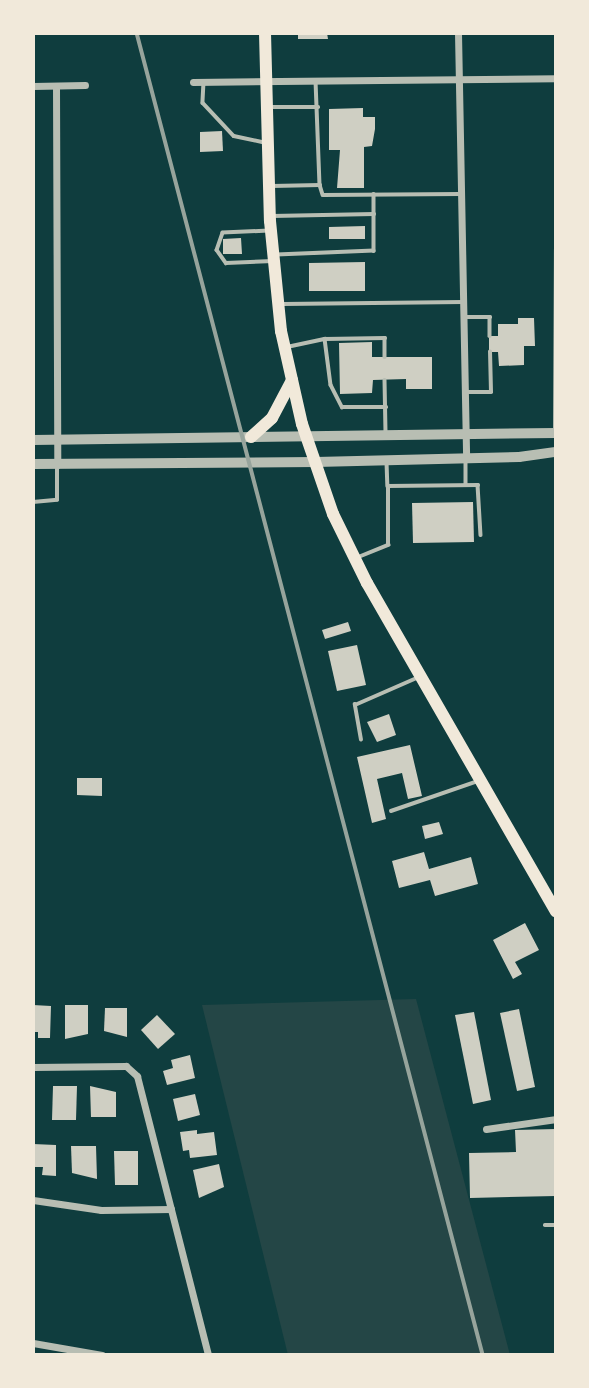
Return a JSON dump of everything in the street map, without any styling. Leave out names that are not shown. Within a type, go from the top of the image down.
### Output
[{"type":"main road","points":[[265,33],[268,186],[273,258],[285,348],[307,436],[355,559],[556,912]]},
{"type":"main road","points":[[251,437],[272,418],[292,380]]},
{"type":"street","points":[[458,33],[466,458]]},
{"type":"street","points":[[193,82],[556,78]]},
{"type":"street","points":[[33,86],[85,85]]},
{"type":"street","points":[[56,86],[57,465]]},
{"type":"street","points":[[33,440],[555,433]]},
{"type":"street","points":[[33,464],[316,462],[466,458],[556,452]]},
{"type":"street","points":[[33,1067],[126,1066],[137,1076],[208,1355]]},
{"type":"street","points":[[486,1129],[556,1119]]},
{"type":"street","points":[[33,1200],[101,1210],[170,1209]]},
{"type":"street","points":[[33,1343],[102,1355]]},
{"type":"lane","points":[[316,81],[320,185],[323,195],[461,194]]},
{"type":"lane","points":[[204,82],[203,103],[234,136],[268,144]]},
{"type":"lane","points":[[267,107],[318,107]]},
{"type":"lane","points":[[268,186],[320,185]]},
{"type":"lane","points":[[271,231],[223,233],[217,250],[226,263],[374,251],[374,194]]},
{"type":"lane","points":[[270,216],[374,214]]},
{"type":"lane","points":[[555,433],[556,250]]},
{"type":"lane","points":[[278,304],[463,302]]},
{"type":"lane","points":[[463,317],[490,317],[490,336]]},
{"type":"lane","points":[[285,348],[325,340],[385,338],[385,357]]},
{"type":"lane","points":[[325,340],[331,385],[342,407],[386,407]]},
{"type":"lane","points":[[464,392],[491,392],[491,352]]},
{"type":"lane","points":[[385,380],[386,435]]},
{"type":"lane","points":[[466,458],[466,485]]},
{"type":"lane","points":[[355,559],[388,545],[387,460]]},
{"type":"lane","points":[[33,502],[57,500],[57,465]]},
{"type":"lane","points":[[388,485],[466,485],[481,489],[481,535]]},
{"type":"lane","points":[[361,740],[355,705],[421,676]]},
{"type":"lane","points":[[391,811],[479,780]]},
{"type":"lane","points":[[545,1225],[556,1225]]},
{"type":"shaded area","points":[[416,999],[510,1355],[288,1355],[202,1005]]},
{"type":"building","points":[[298,33],[327,33],[328,39],[298,39]]},
{"type":"building","points":[[363,108],[363,117],[375,117],[372,146],[364,147],[364,188],[337,188],[340,150],[329,150],[329,109]]},
{"type":"building","points":[[222,131],[223,151],[200,152],[200,132]]},
{"type":"building","points":[[365,226],[365,239],[329,239],[329,227]]},
{"type":"building","points":[[241,238],[242,254],[223,254],[223,239]]},
{"type":"building","points":[[365,262],[365,291],[309,291],[309,263]]},
{"type":"building","points":[[518,318],[534,318],[535,346],[524,346],[524,365],[499,366],[498,352],[489,352],[489,336],[498,336],[498,324],[518,324]]},
{"type":"building","points":[[372,342],[372,357],[432,357],[432,389],[406,389],[406,379],[373,380],[372,393],[340,394],[339,343]]},
{"type":"building","points":[[473,502],[474,542],[413,543],[412,503]]},
{"type":"building","points":[[348,622],[351,631],[325,639],[322,630]]},
{"type":"building","points":[[357,645],[366,685],[337,691],[328,651]]},
{"type":"building","points":[[389,714],[396,735],[377,742],[367,722]]},
{"type":"building","points":[[410,745],[422,796],[408,799],[402,773],[377,779],[386,819],[372,823],[357,757]]},
{"type":"building","points":[[77,778],[102,778],[102,796],[77,795]]},
{"type":"building","points":[[439,822],[443,834],[425,839],[422,826]]},
{"type":"building","points":[[424,852],[429,869],[471,857],[478,884],[435,896],[430,880],[399,888],[392,861]]},
{"type":"building","points":[[525,923],[539,950],[515,962],[522,974],[513,979],[493,940]]},
{"type":"building","points":[[33,1005],[51,1006],[50,1038],[38,1038],[38,1032],[33,1032]]},
{"type":"building","points":[[65,1005],[88,1005],[88,1034],[65,1039]]},
{"type":"building","points":[[105,1008],[127,1008],[127,1037],[104,1031]]},
{"type":"building","points":[[519,1009],[535,1087],[517,1091],[500,1013]]},
{"type":"building","points":[[474,1012],[491,1100],[473,1104],[455,1015]]},
{"type":"building","points":[[157,1015],[175,1034],[158,1049],[141,1030]]},
{"type":"building","points":[[190,1055],[195,1078],[167,1085],[163,1071],[173,1068],[171,1060]]},
{"type":"building","points":[[53,1086],[77,1086],[76,1120],[52,1120]]},
{"type":"building","points":[[90,1086],[116,1092],[116,1117],[91,1117]]},
{"type":"building","points":[[195,1094],[200,1115],[178,1121],[173,1099]]},
{"type":"building","points":[[556,1129],[556,1196],[470,1198],[469,1153],[516,1152],[515,1130]]},
{"type":"building","points":[[197,1130],[197,1134],[214,1132],[217,1155],[190,1158],[189,1150],[183,1151],[180,1132]]},
{"type":"building","points":[[33,1144],[56,1145],[56,1176],[42,1175],[43,1167],[33,1167]]},
{"type":"building","points":[[71,1146],[96,1146],[97,1179],[72,1173]]},
{"type":"building","points":[[114,1151],[138,1151],[138,1185],[115,1185]]},
{"type":"building","points":[[219,1164],[224,1187],[199,1198],[193,1170]]},
{"type":"railway","points":[[137,33],[483,1355]]}]
